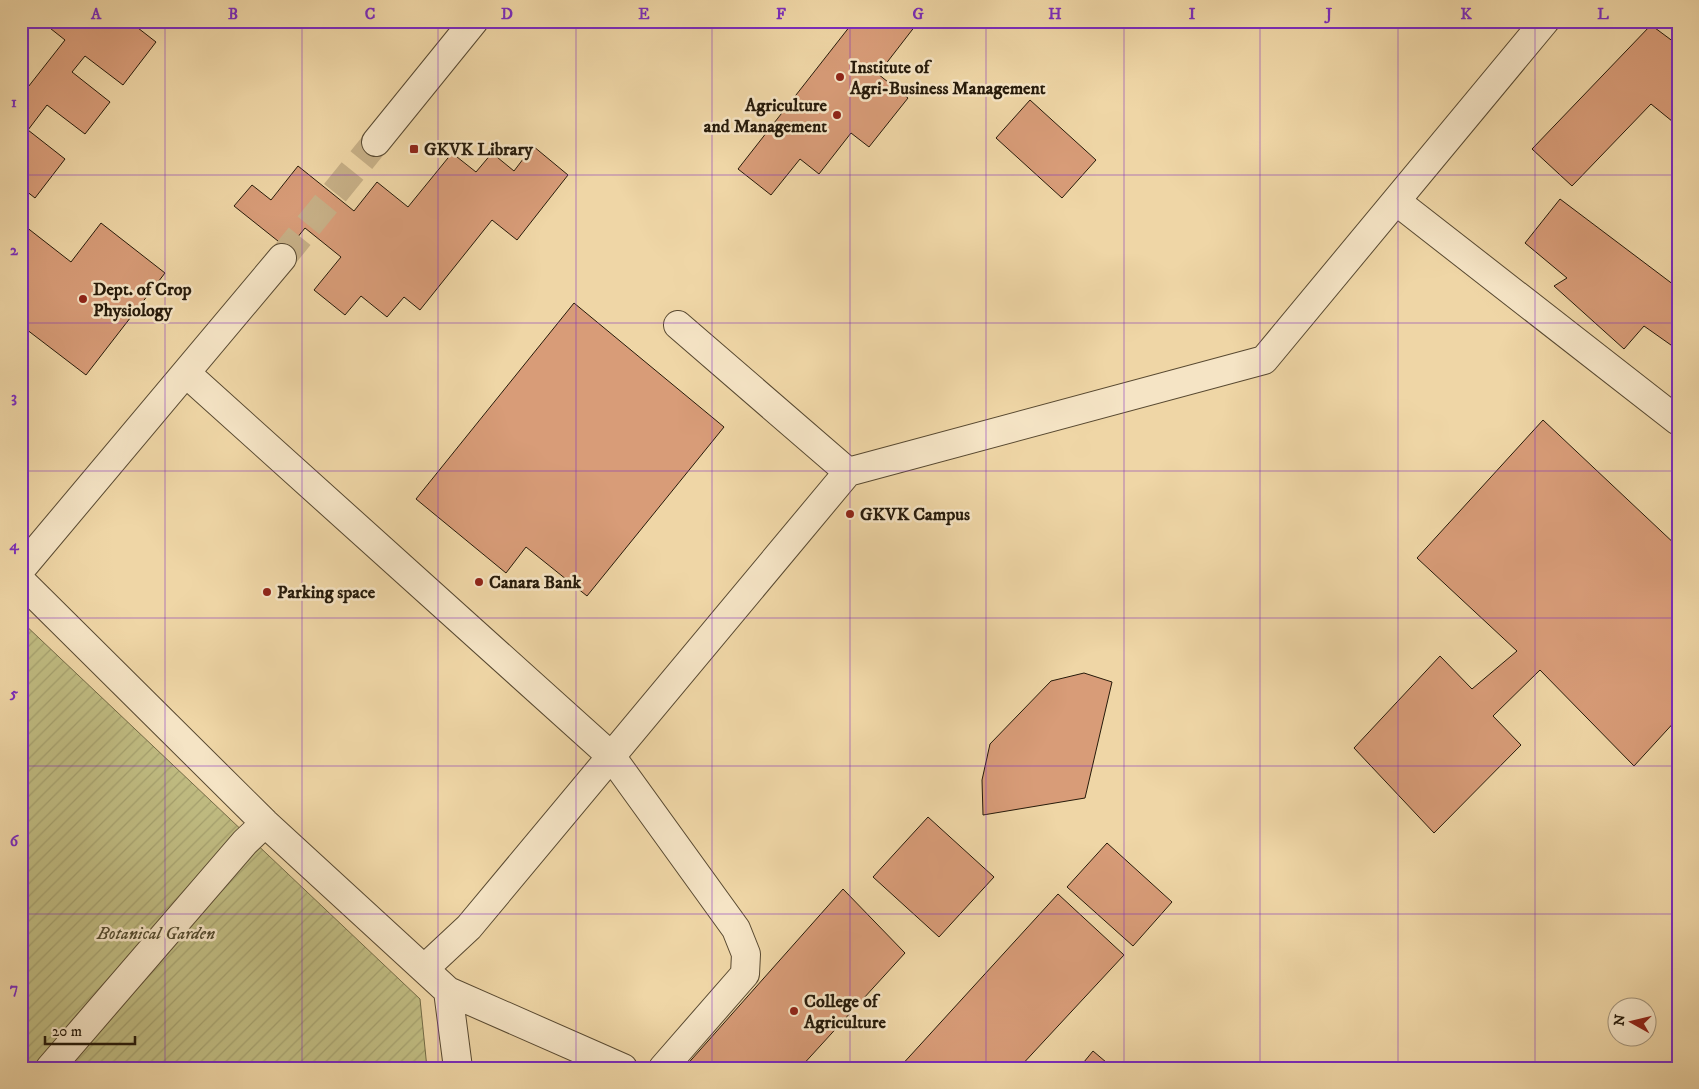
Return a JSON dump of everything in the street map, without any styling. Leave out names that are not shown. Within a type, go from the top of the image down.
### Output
[{"type":"lane","points":[[376,142],[474,21]]},
{"type":"lane","points":[[424,969],[469,926],[848,472],[1264,360],[1545,21]]},
{"type":"lane","points":[[1396,201],[1678,421]]},
{"type":"lane","points":[[21,569],[187,374],[282,258]]},
{"type":"lane","points":[[678,325],[848,472]]},
{"type":"lane","points":[[187,374],[611,756],[736,929],[746,954],[744,974],[663,1068]]},
{"type":"lane","points":[[21,582],[264,823],[448,991],[623,1068]]},
{"type":"lane","points":[[50,1068],[245,842],[264,823]]},
{"type":"lane","points":[[448,991],[458,1068]]},
{"type":"green space","name":"Botanical Garden","points":[[21,621],[420,999],[427,1068],[21,1068]]},
{"type":"building","points":[[41,21],[129,21],[156,42],[123,85],[85,56],[72,72],[110,102],[85,134],[47,105],[28,130],[65,159],[35,198],[21,187],[21,96],[65,40]]},
{"type":"building","name":"Agriculture and Management","points":[[854,21],[919,21],[878,74],[908,98],[869,147],[851,133],[819,174],[800,159],[771,195],[738,169]]},
{"type":"building","points":[[1651,25],[1678,45],[1678,126],[1651,104],[1572,186],[1532,149]]},
{"type":"building","points":[[1030,100],[1096,160],[1062,198],[996,138]]},
{"type":"building","points":[[533,146],[568,175],[517,240],[492,220],[420,310],[404,297],[387,317],[361,296],[345,315],[314,290],[341,257],[305,228],[288,249],[234,206],[252,185],[271,200],[298,166],[354,211],[377,182],[408,207],[452,153],[476,172],[492,153],[514,171]]},
{"type":"building","points":[[1560,199],[1678,288],[1678,350],[1644,326],[1624,349],[1554,286],[1567,278],[1525,243]]},
{"type":"building","name":"Dept. of Crop Physiology","points":[[21,223],[71,262],[101,223],[165,273],[86,375],[21,327]]},
{"type":"building","points":[[574,303],[724,427],[587,596],[526,547],[506,573],[416,499]]},
{"type":"building","points":[[1543,420],[1678,547],[1678,718],[1634,766],[1540,670],[1493,716],[1521,745],[1434,833],[1354,748],[1440,656],[1472,689],[1517,651],[1417,558]]},
{"type":"building","points":[[1084,673],[1112,682],[1085,798],[983,815],[982,780],[990,744],[1051,681]]},
{"type":"building","points":[[928,817],[994,877],[939,937],[873,877]]},
{"type":"building","points":[[1107,843],[1172,902],[1133,946],[1067,887]]},
{"type":"building","name":"College of Agriculture","points":[[843,889],[905,953],[800,1068],[684,1068]]},
{"type":"building","points":[[1058,894],[1124,955],[1019,1068],[899,1068]]},
{"type":"building","points":[[1093,1051],[1113,1068],[1079,1068]]},
{"type":"tunnel","points":[[282,258],[376,142]]},
{"type":"place","name":"Institute of Agri-Business Management","points":[[840,77]]},
{"type":"place","name":"Agriculture and Management","points":[[837,115]]},
{"type":"place","name":"GKVK Library","points":[[414,149]]},
{"type":"place","name":"Dept. of Crop Physiology","points":[[83,299]]},
{"type":"place","name":"GKVK Campus","points":[[850,514]]},
{"type":"place","name":"Canara Bank","points":[[479,582]]},
{"type":"place","name":"Parking space","points":[[267,592]]},
{"type":"place","name":"College of Agriculture","points":[[794,1011]]}]
